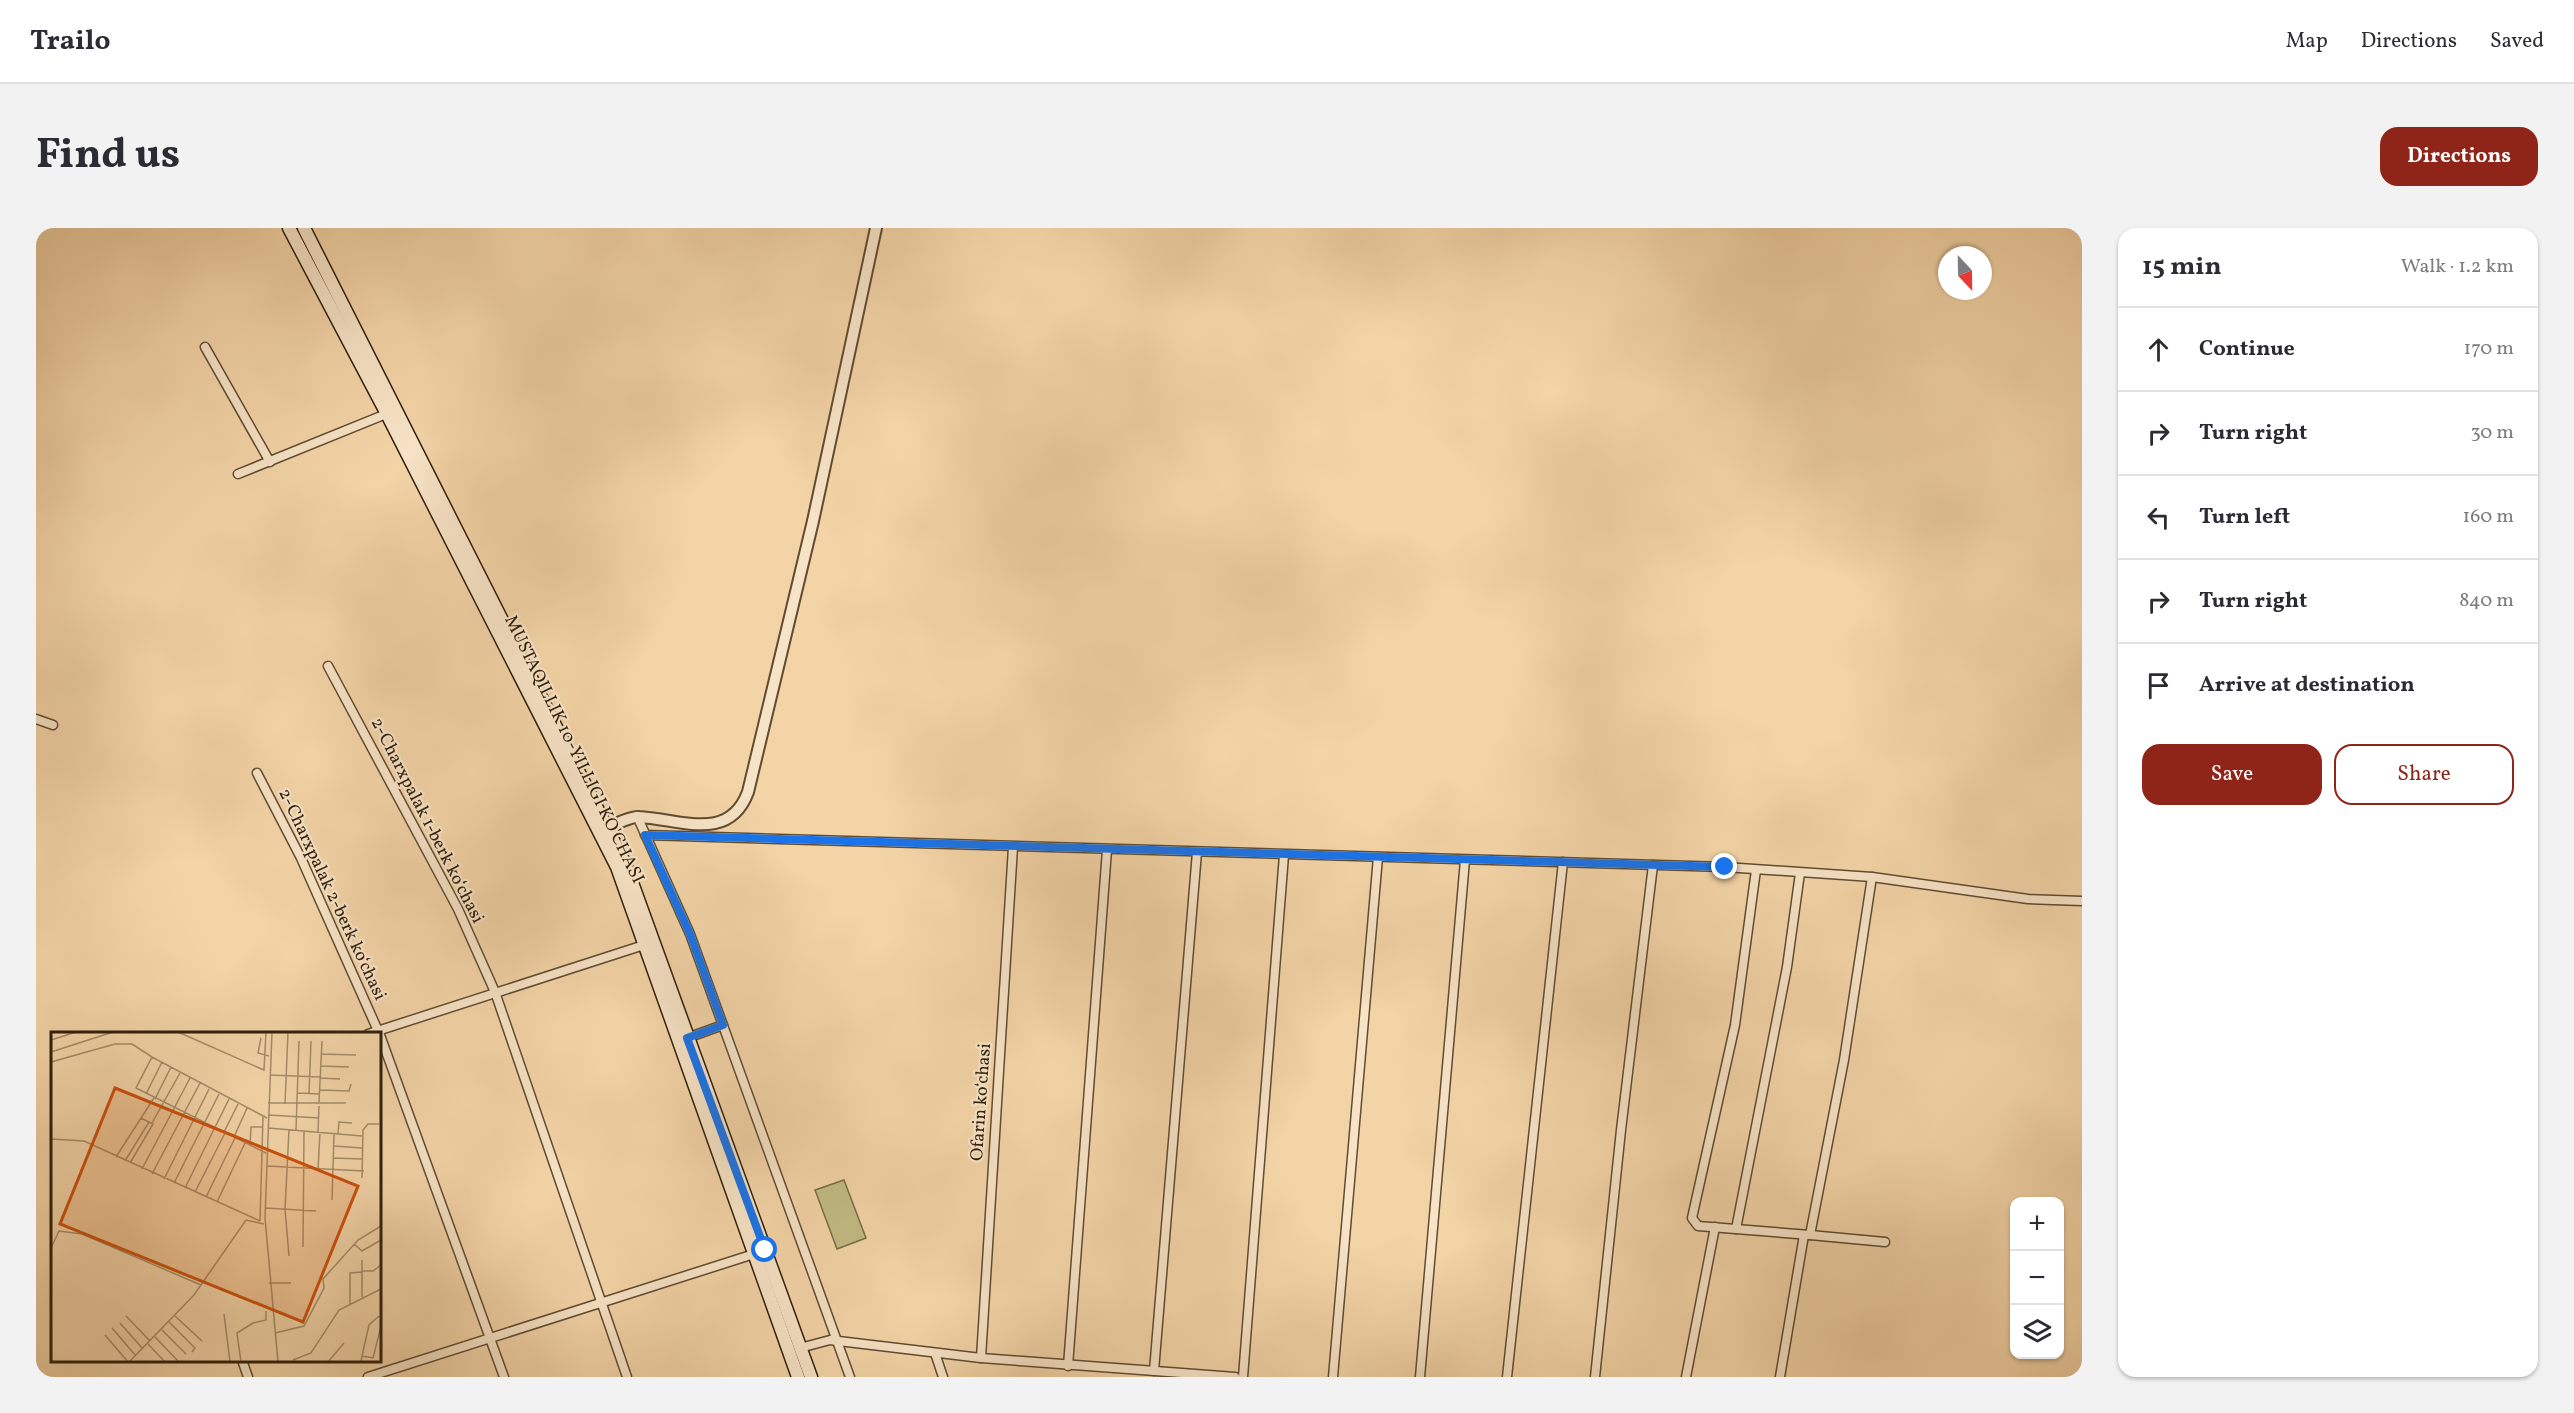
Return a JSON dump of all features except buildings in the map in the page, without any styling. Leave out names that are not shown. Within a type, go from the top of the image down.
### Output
[{"type":"main road","name":"MUSTAQILLIK 10-YILLIGI KO'CHASI","points":[[289,228],[392,412],[608,827],[626,866],[692,1036],[806,1346],[811,1377]]},
{"type":"main road","name":"MUSTAQILLIK 10-YILLIGI KO'CHASI","points":[[304,228],[392,412],[617,867],[798,1377]]},
{"type":"street","points":[[608,827],[637,816],[697,824],[721,822],[740,811],[745,800],[813,521],[876,228]]},
{"type":"street","points":[[205,347],[270,462]]},
{"type":"street","points":[[238,474],[392,412]]},
{"type":"street","name":"2-Charxpalak 1-berk koʻchasi","points":[[328,666],[458,909],[495,992],[627,1377]]},
{"type":"street","points":[[36,719],[53,725]]},
{"type":"street","name":"2-Charxpalak 2-berk koʻchasi","points":[[257,773],[306,868],[379,1032]]},
{"type":"street","points":[[637,816],[690,934],[834,1341],[850,1377]]},
{"type":"street","points":[[645,835],[1653,865],[1872,877],[2028,899],[2082,901]]},
{"type":"street","name":"Ofarin koʻchasi","points":[[981,1358],[1013,847]]},
{"type":"street","points":[[1074,1377],[1072,1366],[1107,850]]},
{"type":"street","points":[[1159,1373],[1197,852]]},
{"type":"street","points":[[1243,1377],[1284,855]]},
{"type":"street","points":[[1333,1377],[1378,857]]},
{"type":"street","points":[[1420,1377],[1465,860]]},
{"type":"street","points":[[1507,1377],[1563,862]]},
{"type":"street","points":[[1595,1377],[1621,1131],[1653,865]]},
{"type":"street","points":[[1756,870],[1735,1024],[1692,1215],[1698,1226],[1885,1242]]},
{"type":"street","points":[[1736,1229],[1787,967],[1800,873]]},
{"type":"street","points":[[1780,1377],[1844,1060],[1872,877]]},
{"type":"street","points":[[381,1032],[495,992],[644,945]]},
{"type":"street","points":[[692,1036],[723,1025]]},
{"type":"street","name":"2-Charxpalak 2-berk koʻchasi","points":[[381,1038],[504,1377]]},
{"type":"street","points":[[1686,1377],[1715,1227]]},
{"type":"street","points":[[373,1376],[754,1254]]},
{"type":"street","points":[[806,1346],[834,1341],[981,1358],[1235,1377]]},
{"type":"street","points":[[935,1353],[943,1377]]},
{"type":"street","points":[[243,1362],[248,1377]]},
{"type":"shaded area","points":[[844,1180],[866,1238],[837,1249],[815,1190]]},
{"type":"route","points":[[765,1250],[687,1038],[723,1025],[690,934],[645,835],[1725,867]]}]
